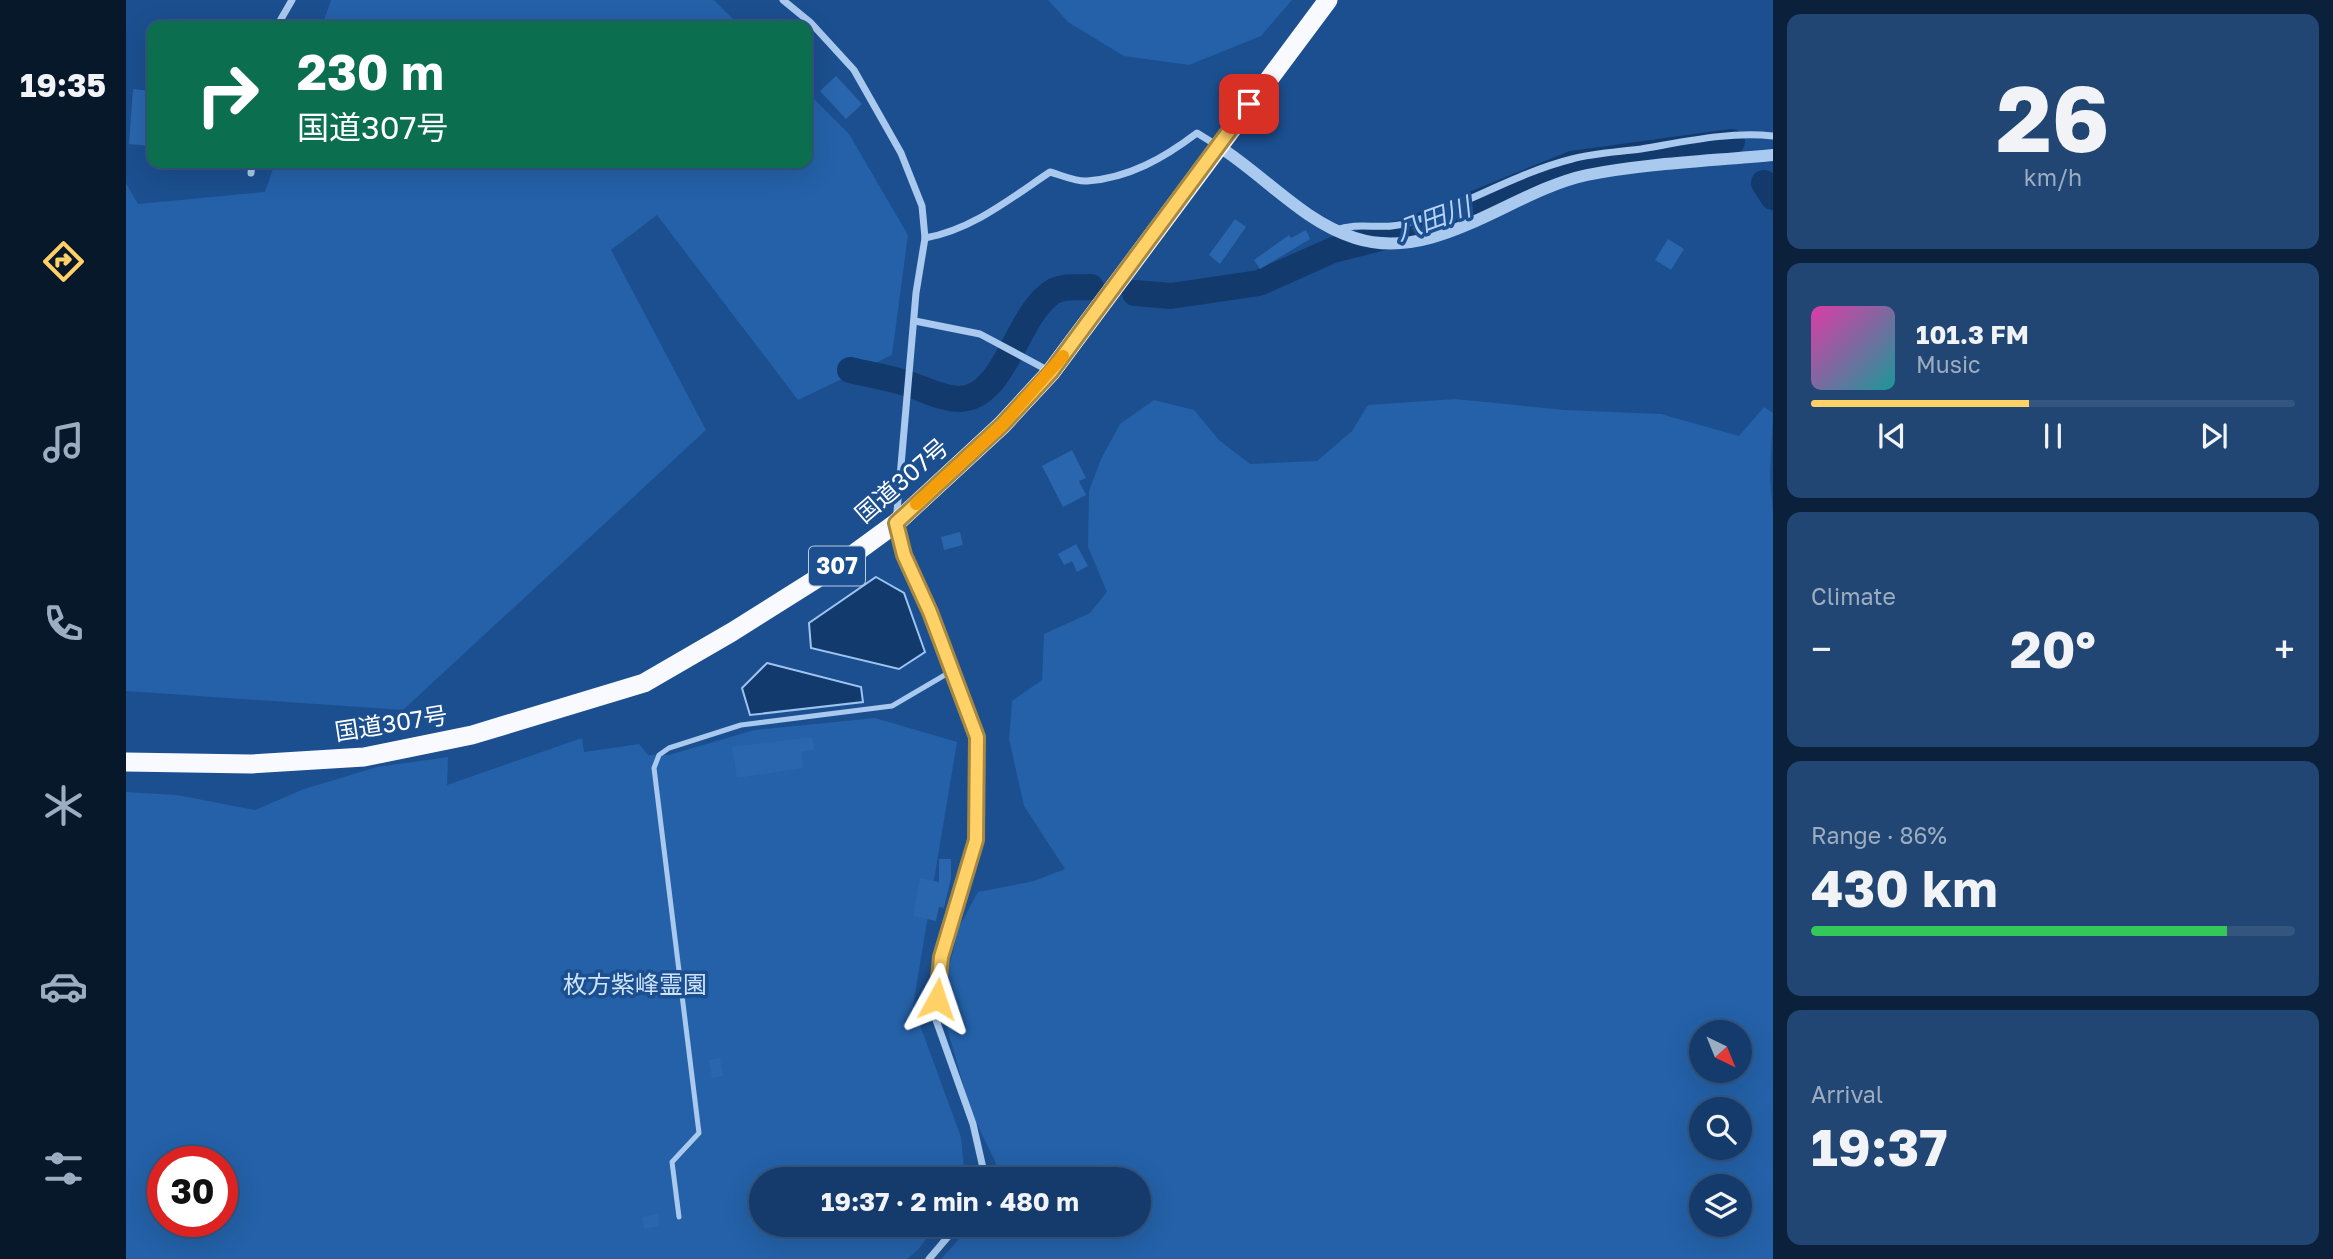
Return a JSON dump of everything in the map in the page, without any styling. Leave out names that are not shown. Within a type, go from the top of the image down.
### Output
[{"type":"highway","name":"国道307号","points":[[126,762],[251,764],[364,757],[472,735],[562,710],[644,682],[732,632],[829,571],[896,523],[1002,425],[1051,372],[1328,0]]},
{"type":"street","points":[[280,21],[292,0]]},
{"type":"street","points":[[783,0],[809,21]]},
{"type":"street","points":[[812,24],[854,70],[901,153],[922,206],[925,238],[896,523],[904,555],[930,612],[950,672],[977,737],[976,840],[941,957],[936,1020],[973,1124],[983,1167]]},
{"type":"street","points":[[925,238],[941,235],[975,221],[1050,172],[1085,181],[1131,171],[1163,159],[1197,133],[1335,230],[1383,244],[1410,243],[1492,213],[1552,185],[1586,176],[1773,155]]},
{"type":"street","points":[[1335,230],[1351,224],[1372,229],[1403,225],[1437,214],[1572,159],[1701,140],[1756,134],[1773,136]]},
{"type":"street","points":[[251,173],[252,168]]},
{"type":"street","points":[[915,321],[980,334],[1051,372]]},
{"type":"street","points":[[929,1259],[948,1237]]},
{"type":"lane","points":[[679,1217],[672,1161],[699,1133],[654,768],[659,755],[669,748],[741,726],[892,706],[950,672]]},
{"type":"green space","points":[[331,0],[714,0],[735,21],[324,21]]},
{"type":"green space","points":[[1048,0],[1292,0],[1261,36],[1189,65],[1124,56],[1068,22]]},
{"type":"green space","points":[[812,97],[849,134],[908,235],[892,355],[798,400],[657,215],[611,250],[706,430],[403,710],[126,691],[126,183],[138,204],[265,192],[273,168],[812,168]]},
{"type":"green space","points":[[1455,399],[1565,410],[1661,414],[1739,436],[1764,407],[1773,413],[1770,477],[1773,512],[1773,1259],[941,1259],[961,1237],[1151,1237],[1151,1167],[996,1167],[971,1112],[940,1003],[959,927],[978,892],[1034,881],[1065,869],[1024,806],[1009,739],[1012,701],[1042,680],[1044,634],[1090,613],[1107,592],[1088,547],[1089,491],[1101,459],[1120,424],[1154,400],[1194,410],[1219,440],[1250,464],[1317,461],[1352,431],[1368,405]]},
{"type":"green space","name":"枚方紫峰霊園","points":[[875,718],[957,742],[913,1006],[961,1137],[964,1167],[749,1167],[749,1237],[927,1237],[918,1250],[907,1259],[126,1259],[126,792],[177,795],[255,810],[304,789],[377,767],[448,757],[447,785],[582,738],[584,752],[639,744],[648,755],[669,755],[754,730]]},
{"type":"shaded area","points":[[876,577],[904,593],[925,652],[899,669],[811,648],[809,623]]},
{"type":"shaded area","points":[[767,663],[861,687],[863,702],[750,715],[742,688]]},
{"type":"building","points":[[836,76],[862,104],[846,119],[820,91]]},
{"type":"building","points":[[133,89],[147,90],[147,146],[129,144]]},
{"type":"building","points":[[1235,219],[1246,227],[1220,264],[1209,255]]},
{"type":"building","points":[[1306,230],[1310,239],[1260,269],[1254,260],[1289,235],[1291,238]]},
{"type":"building","points":[[1668,239],[1684,249],[1671,270],[1655,260]]},
{"type":"building","points":[[1072,450],[1086,478],[1079,481],[1086,495],[1063,507],[1042,466]]},
{"type":"building","points":[[960,532],[963,545],[944,550],[941,537]]},
{"type":"building","points":[[1076,544],[1088,566],[1077,572],[1072,561],[1064,565],[1058,554]]},
{"type":"building","points":[[812,737],[814,750],[801,752],[803,768],[737,778],[732,747]]},
{"type":"building","points":[[939,859],[951,859],[951,878],[944,908],[939,907],[936,921],[913,916],[920,878],[939,882]]},
{"type":"building","points":[[720,1058],[723,1076],[712,1078],[709,1060]]},
{"type":"building","points":[[658,1214],[659,1226],[644,1229],[642,1217]]},
{"type":"waterway","name":"八田川","points":[[1135,293],[1171,296],[1259,283],[1333,250],[1408,231],[1572,164],[1732,142]]},
{"type":"waterway","name":"八田川","points":[[1764,183],[1773,197]]},
{"type":"waterway","name":"八田川","points":[[850,370],[902,382],[951,398],[974,396],[988,386],[999,371],[1041,302],[1059,289],[1091,287]]},
{"type":"slow traffic","points":[[916,504],[1002,425],[1063,356]]},
{"type":"route","points":[[937,999],[941,957],[976,840],[977,737],[950,672],[930,612],[904,555],[896,523],[1002,425],[1051,372],[1249,104]]}]
